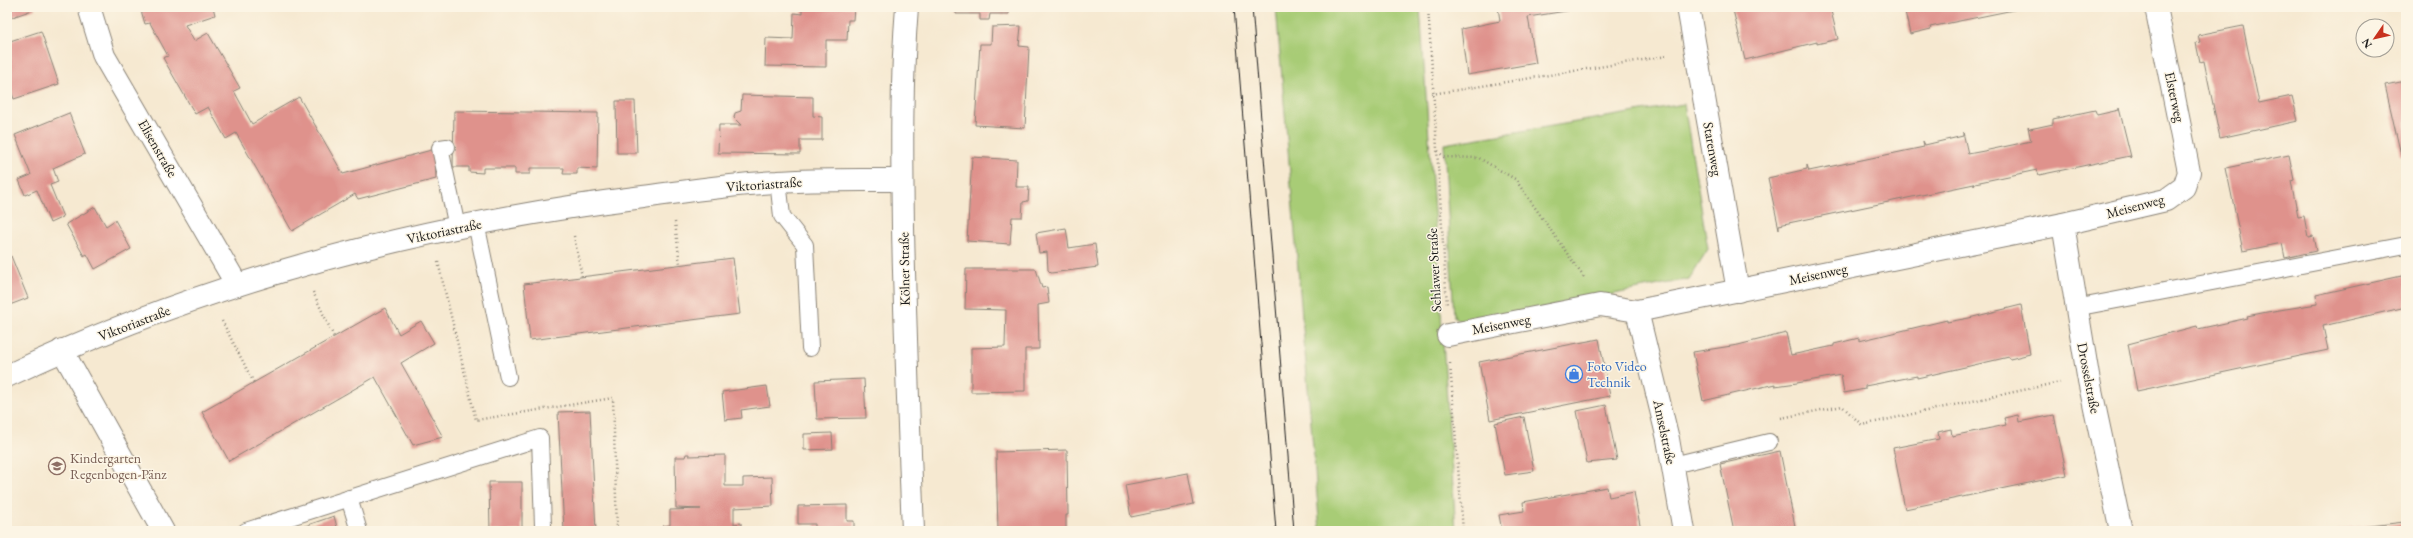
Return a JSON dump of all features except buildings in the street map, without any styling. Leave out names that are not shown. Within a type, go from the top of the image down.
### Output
[{"type":"street","name":"Elisenstraße","points":[[88,7],[104,56],[237,285]]},
{"type":"street","name":"Kölner Straße","points":[[907,7],[904,49],[902,180],[904,319],[913,531]]},
{"type":"street","name":"Starenweg","points":[[1688,7],[1738,290]]},
{"type":"street","name":"Elsterweg","points":[[2156,7],[2188,161],[2189,172],[2184,187]]},
{"type":"street","name":"Viktoriastraße","points":[[7,376],[62,350],[237,285],[466,225],[568,206],[778,182],[902,180]]},
{"type":"street","name":"Meisenweg","points":[[1448,335],[1600,304],[1637,311],[2063,224],[2166,200],[2184,187]]},
{"type":"street","name":"Drosselstraße","points":[[2063,224],[2075,308],[2121,531]]},
{"type":"street","name":"Amselstraße","points":[[1637,311],[1673,465],[1684,531]]},
{"type":"street","points":[[62,350],[163,531]]},
{"type":"lane","points":[[447,147],[440,148],[466,225],[508,376]]},
{"type":"lane","points":[[778,182],[782,216],[805,246],[810,348]]},
{"type":"lane","points":[[2075,308],[2406,245]]},
{"type":"lane","points":[[246,531],[540,438],[543,526]]},
{"type":"lane","points":[[1673,465],[1769,442]]},
{"type":"lane","points":[[349,498],[359,531]]},
{"type":"path","name":"Schlawer Straße","points":[[1428,7],[1432,94],[1438,151],[1448,335],[1463,531]]},
{"type":"path","points":[[1432,94],[1696,51]]},
{"type":"path","points":[[1438,151],[1444,157],[1479,158],[1515,179],[1600,304]]},
{"type":"path","points":[[672,193],[680,265]]},
{"type":"path","points":[[568,206],[582,277]]},
{"type":"path","points":[[301,267],[334,337]]},
{"type":"path","points":[[208,295],[254,383]]},
{"type":"path","points":[[1776,419],[1842,406],[1862,425],[2088,376]]},
{"type":"green space","points":[[1276,7],[1420,7],[1456,531],[1320,531]]},
{"type":"green space","points":[[1684,104],[1708,249],[1689,279],[1465,324],[1454,317],[1444,144]]},
{"type":"tram line","points":[[1234,7],[1276,531]]},
{"type":"tram line","points":[[1252,7],[1294,531]]},
{"type":"place","name":"Foto Video Technik","points":[[1574,374]]},
{"type":"place","name":"Kindergarten Regenbogen-Pänz","points":[[57,466]]}]
